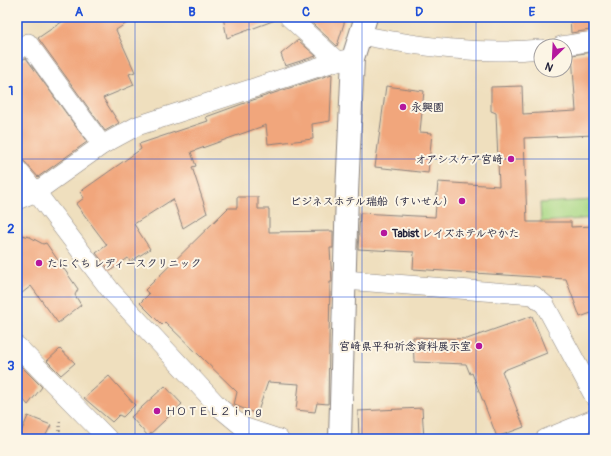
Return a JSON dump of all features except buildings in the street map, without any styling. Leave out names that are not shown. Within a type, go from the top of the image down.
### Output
[{"type":"street","points":[[289,17],[345,59]]},
{"type":"street","points":[[340,439],[347,193],[345,59],[363,26],[452,49],[497,52],[533,50]]},
{"type":"street","points":[[573,44],[594,41]]},
{"type":"street","points":[[17,51],[28,43],[102,145]]},
{"type":"street","points":[[17,200],[36,192],[102,145],[138,126],[345,59]]},
{"type":"street","points":[[17,169],[111,292],[220,408],[243,427],[279,439]]},
{"type":"street","points":[[345,280],[533,295],[545,305],[594,396]]},
{"type":"street","points":[[17,346],[108,439]]},
{"type":"street","points":[[546,439],[594,419]]},
{"type":"green space","points":[[594,200],[594,218],[541,222],[540,203]]},
{"type":"place","name":"永興園","points":[[403,107]]},
{"type":"place","name":"オアシスケア宮崎","points":[[511,159]]},
{"type":"place","name":"ビジネスホテル瑞船（すいせん）","points":[[462,201]]},
{"type":"place","name":"Tabist レイズホテルやかた","points":[[384,233]]},
{"type":"place","name":"たにぐち レディースクリニック","points":[[39,263]]},
{"type":"place","name":"宮崎県平和祈念資料展示室","points":[[479,346]]},
{"type":"place","name":"ＨＯＴＥＬ２ｉｎｇ","points":[[157,411]]}]
